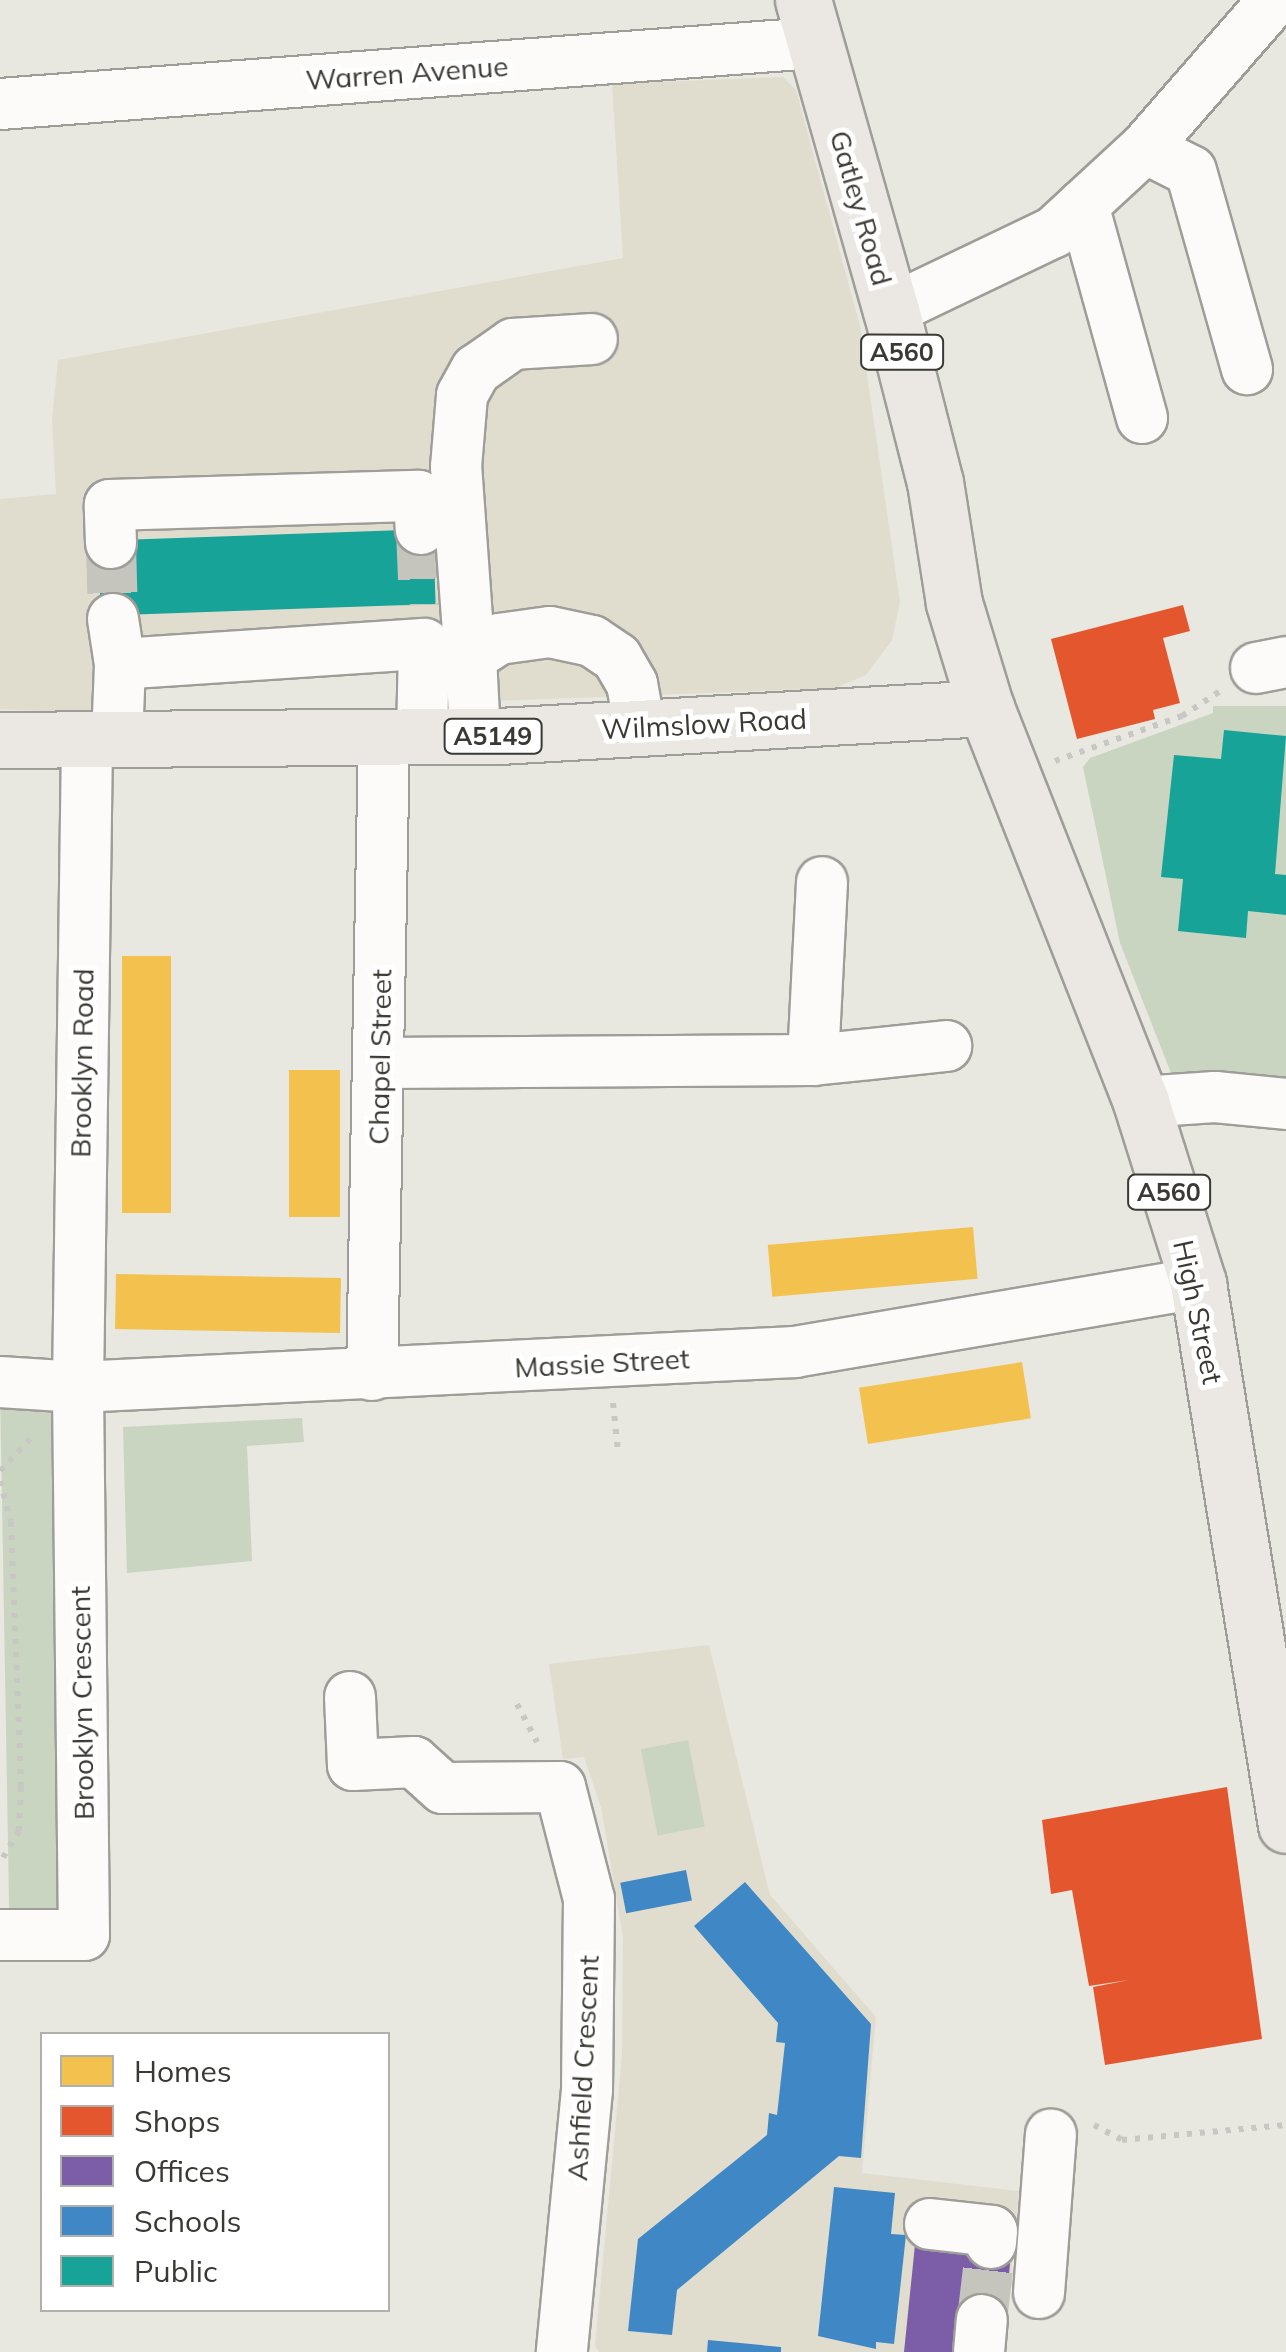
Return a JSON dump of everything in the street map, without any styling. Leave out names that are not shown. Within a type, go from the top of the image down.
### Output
[{"type":"main road","name":"Gatley Road","points":[[808,22],[936,482],[954,603],[986,708]]},
{"type":"main road","name":"Wilmslow Road","points":[[0,740],[427,738],[986,708]]},
{"type":"main road","name":"High Street","points":[[986,708],[1063,892],[1140,1102],[1198,1284],[1286,1825]]},
{"type":"street","points":[[891,310],[1054,232],[1146,148],[1274,0]]},
{"type":"street","name":"Warren Avenue","points":[[0,104],[808,22]]},
{"type":"street","points":[[1146,148],[1191,171],[1248,369]]},
{"type":"street","points":[[1083,205],[1142,418]]},
{"type":"street","points":[[470,660],[456,467],[462,395],[476,370],[513,344],[592,339]]},
{"type":"street","points":[[111,543],[110,505],[419,496],[421,529]]},
{"type":"street","points":[[102,740],[117,642],[424,625],[427,738]]},
{"type":"street","points":[[427,738],[470,660],[499,639],[550,632],[592,641],[617,658],[632,684],[640,728]]},
{"type":"street","name":"Chapel Street","points":[[372,1375],[380,1063],[427,738]]},
{"type":"street","name":"Brooklyn Road","points":[[78,1387],[102,740]]},
{"type":"street","points":[[812,1060],[822,882]]},
{"type":"street","points":[[380,1063],[812,1060],[946,1046]]},
{"type":"street","points":[[1140,1102],[1214,1097],[1286,1104]]},
{"type":"street","name":"Massie Street","points":[[0,1382],[78,1387],[796,1352],[1198,1284]]},
{"type":"street","name":"Brooklyn Crescent","points":[[0,1935],[84,1935],[78,1387]]},
{"type":"street","name":"Ashfield Crescent","points":[[350,1698],[354,1765],[414,1762],[443,1788],[560,1787],[589,1899],[587,2090],[562,2352]]},
{"type":"street","points":[[1039,2293],[1069,2128]]},
{"type":"street","points":[[930,2224],[992,2231],[990,2243]]},
{"type":"path","points":[[1013,779],[1182,716],[1271,665]]},
{"type":"path","points":[[0,1481],[11,1522],[21,1787],[18,1832],[0,1863]]},
{"type":"path","points":[[1069,2128],[1122,2140],[1286,2125]]},
{"type":"shaded area","points":[[783,77],[796,90],[860,326],[900,602],[892,640],[866,675],[835,688],[440,703],[438,666],[101,684],[102,714],[0,709],[0,499],[56,494],[52,420],[58,360],[623,258],[612,84]]},
{"type":"shaded area","points":[[709,1645],[770,1895],[876,2017],[862,2173],[1019,2191],[1004,2352],[599,2352],[595,2346],[622,2055],[623,1937],[601,1807],[584,1757],[563,1759],[549,1664]]},
{"type":"green space","points":[[1213,706],[1286,706],[1286,1081],[1171,1073],[1120,943],[1083,767],[1090,758],[1213,713]]},
{"type":"green space","points":[[63,1386],[72,1916],[9,1917],[0,1387]]},
{"type":"green space","points":[[302,1418],[304,1442],[247,1446],[252,1561],[127,1573],[123,1427]]},
{"type":"green space","points":[[688,1740],[705,1826],[658,1836],[641,1749]]},
{"type":"building: Homes","points":[[122,956],[171,956],[171,1213],[122,1213]]},
{"type":"building: Homes","points":[[289,1070],[340,1070],[340,1217],[289,1217]]},
{"type":"building: Homes","points":[[973,1227],[978,1279],[772,1297],[768,1245]]},
{"type":"building: Homes","points":[[116,1274],[341,1278],[340,1333],[115,1329]]},
{"type":"building: Homes","points":[[1022,1362],[1031,1418],[868,1444],[859,1388]]},
{"type":"building: Shops","points":[[1183,605],[1190,631],[1163,638],[1180,703],[1153,710],[1155,719],[1077,739],[1051,639]]},
{"type":"building: Shops","points":[[1227,1787],[1262,2039],[1105,2065],[1093,1987],[1129,1980],[1089,1986],[1072,1890],[1051,1894],[1042,1820]]},
{"type":"building: Offices","points":[[916,2235],[1012,2245],[1004,2322],[955,2352],[904,2352]]},
{"type":"building: Schools","points":[[686,1870],[692,1900],[626,1913],[620,1883]]},
{"type":"building: Schools","points":[[745,1882],[871,2024],[861,2158],[839,2156],[677,2290],[672,2335],[628,2331],[638,2239],[767,2135],[769,2113],[777,2115],[785,2043],[776,2042],[778,2023],[694,1926]]},
{"type":"building: Schools","points":[[834,2187],[895,2193],[891,2234],[906,2235],[894,2344],[876,2342],[876,2349],[818,2336]]},
{"type":"building: Schools","points":[[708,2340],[781,2347],[781,2352],[707,2352]]},
{"type":"building: Public","points":[[433,529],[436,604],[101,616],[98,541]]},
{"type":"building: Public","points":[[1224,730],[1286,736],[1275,874],[1286,875],[1286,915],[1248,911],[1246,938],[1178,931],[1183,879],[1161,877],[1174,755],[1221,759]]},
{"type":"tunnel","points":[[421,529],[424,605]]},
{"type":"tunnel","points":[[111,543],[113,619]]},
{"type":"tunnel","points":[[982,2320],[991,2243]]}]
